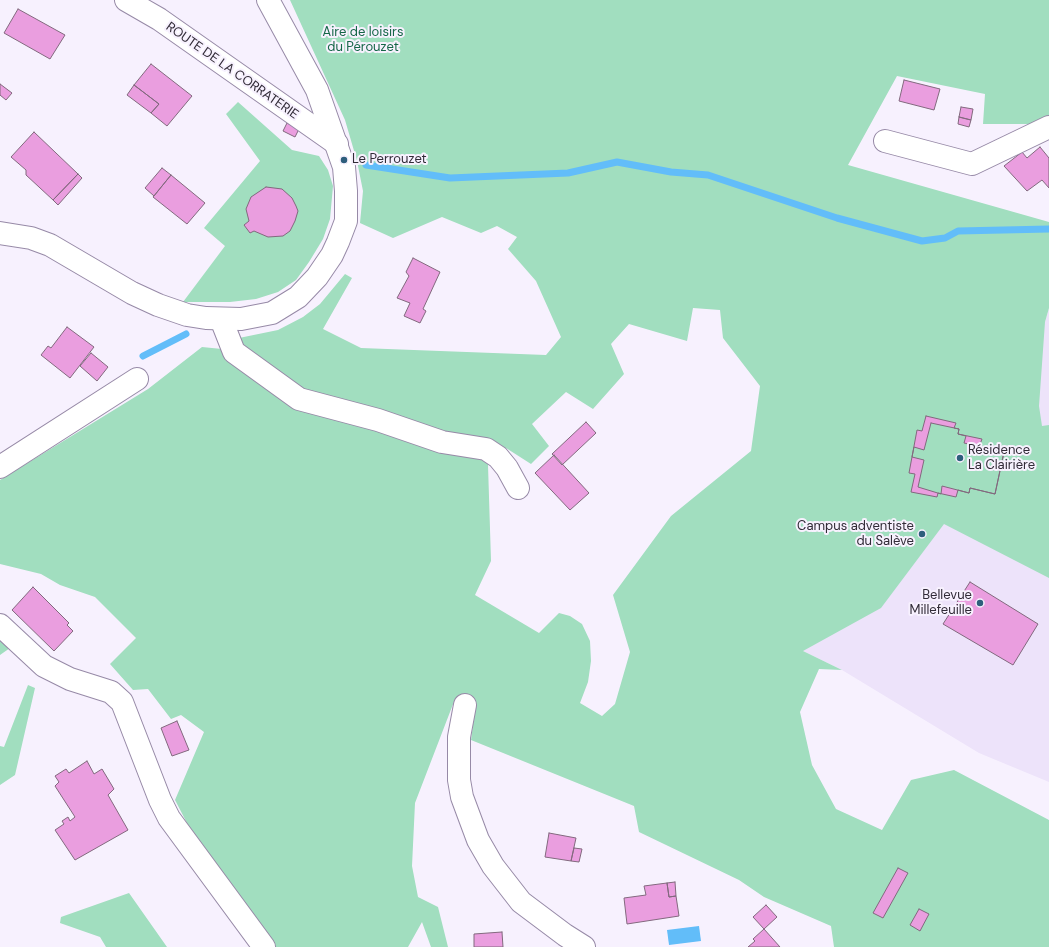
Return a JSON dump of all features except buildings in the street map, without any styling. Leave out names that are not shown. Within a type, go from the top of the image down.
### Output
[{"type":"street","name":"ROUTE DE LA CORRATERIE","points":[[126,0],[159,19],[337,144]]},
{"type":"street","points":[[0,233],[31,238],[50,245],[132,293],[173,311],[206,318],[221,319],[255,317],[272,313],[285,306],[308,288],[332,255],[346,221],[347,208],[344,167],[317,90],[268,0]]},
{"type":"street","points":[[886,142],[972,164],[1049,127]]},
{"type":"street","points":[[221,319],[234,352],[299,399],[378,420],[442,442],[486,449],[498,457],[507,468],[518,488]]},
{"type":"street","points":[[0,467],[137,379]]},
{"type":"street","points":[[0,625],[44,666],[70,679],[111,692],[122,702],[160,800],[169,818],[264,947]]},
{"type":"street","points":[[465,705],[459,736],[459,780],[462,797],[478,840],[493,866],[521,902],[565,935],[584,947]]},
{"type":"shaded area","name":"Campus adventiste du Salève","points":[[1049,308],[1049,782],[979,753],[842,670],[737,619],[1045,322]]},
{"type":"green space","name":"Aire de loisirs du Pérouzet","points":[[290,0],[1049,0],[1049,124],[983,124],[985,94],[897,76],[848,165],[1049,222],[1049,308],[1045,322],[1039,406],[1042,426],[1049,425],[1049,578],[944,524],[881,608],[803,651],[842,670],[819,669],[800,712],[812,765],[836,809],[882,830],[911,780],[954,770],[1049,820],[1049,947],[834,947],[831,926],[764,897],[739,880],[639,832],[634,806],[471,740],[476,702],[455,699],[415,803],[412,866],[418,897],[438,907],[448,947],[431,947],[422,922],[408,947],[273,947],[201,850],[175,800],[204,732],[181,715],[171,719],[148,689],[133,690],[110,664],[136,638],[95,597],[60,585],[41,574],[0,564],[0,480],[148,389],[202,347],[222,349],[239,338],[278,330],[303,317],[320,304],[345,274],[352,278],[323,329],[361,348],[546,355],[561,337],[536,281],[508,249],[517,237],[497,226],[481,233],[442,217],[393,238],[360,223],[363,191],[357,161],[345,120]],"holes":[[[693,308],[720,310],[723,338],[760,386],[751,451],[671,516],[613,595],[630,652],[615,704],[602,716],[580,703],[588,682],[591,661],[590,641],[582,624],[570,616],[559,613],[539,633],[475,595],[491,561],[488,465],[506,448],[531,464],[549,446],[532,424],[566,392],[593,409],[624,374],[611,344],[629,324],[687,341]]]},
{"type":"green space","points":[[238,102],[292,150],[319,156],[328,170],[333,186],[330,219],[323,239],[309,262],[296,280],[278,292],[256,299],[230,302],[183,302],[225,246],[204,228],[260,161],[226,114]]},
{"type":"green space","points":[[0,639],[10,648],[0,655]]},
{"type":"green space","points":[[28,685],[35,688],[15,775],[0,785],[0,746],[4,747]]},
{"type":"green space","points":[[129,893],[167,947],[106,947],[100,937],[60,923],[61,917]]},
{"type":"water","points":[[699,926],[701,941],[669,945],[667,930]]},
{"type":"waterway","points":[[366,165],[450,178],[568,173],[617,162],[671,172],[708,175],[837,218],[922,241],[945,238],[958,231],[1049,229]]},
{"type":"waterway","points":[[143,356],[186,334]]},
{"type":"place","name":"Le Perrouzet","points":[[344,160]]},
{"type":"place","name":"Résidence La Clairière","points":[[960,458]]},
{"type":"place","name":"Campus adventiste du Salève","points":[[922,534]]},
{"type":"place","name":"Bellevue Millefeuille","points":[[980,603]]}]
